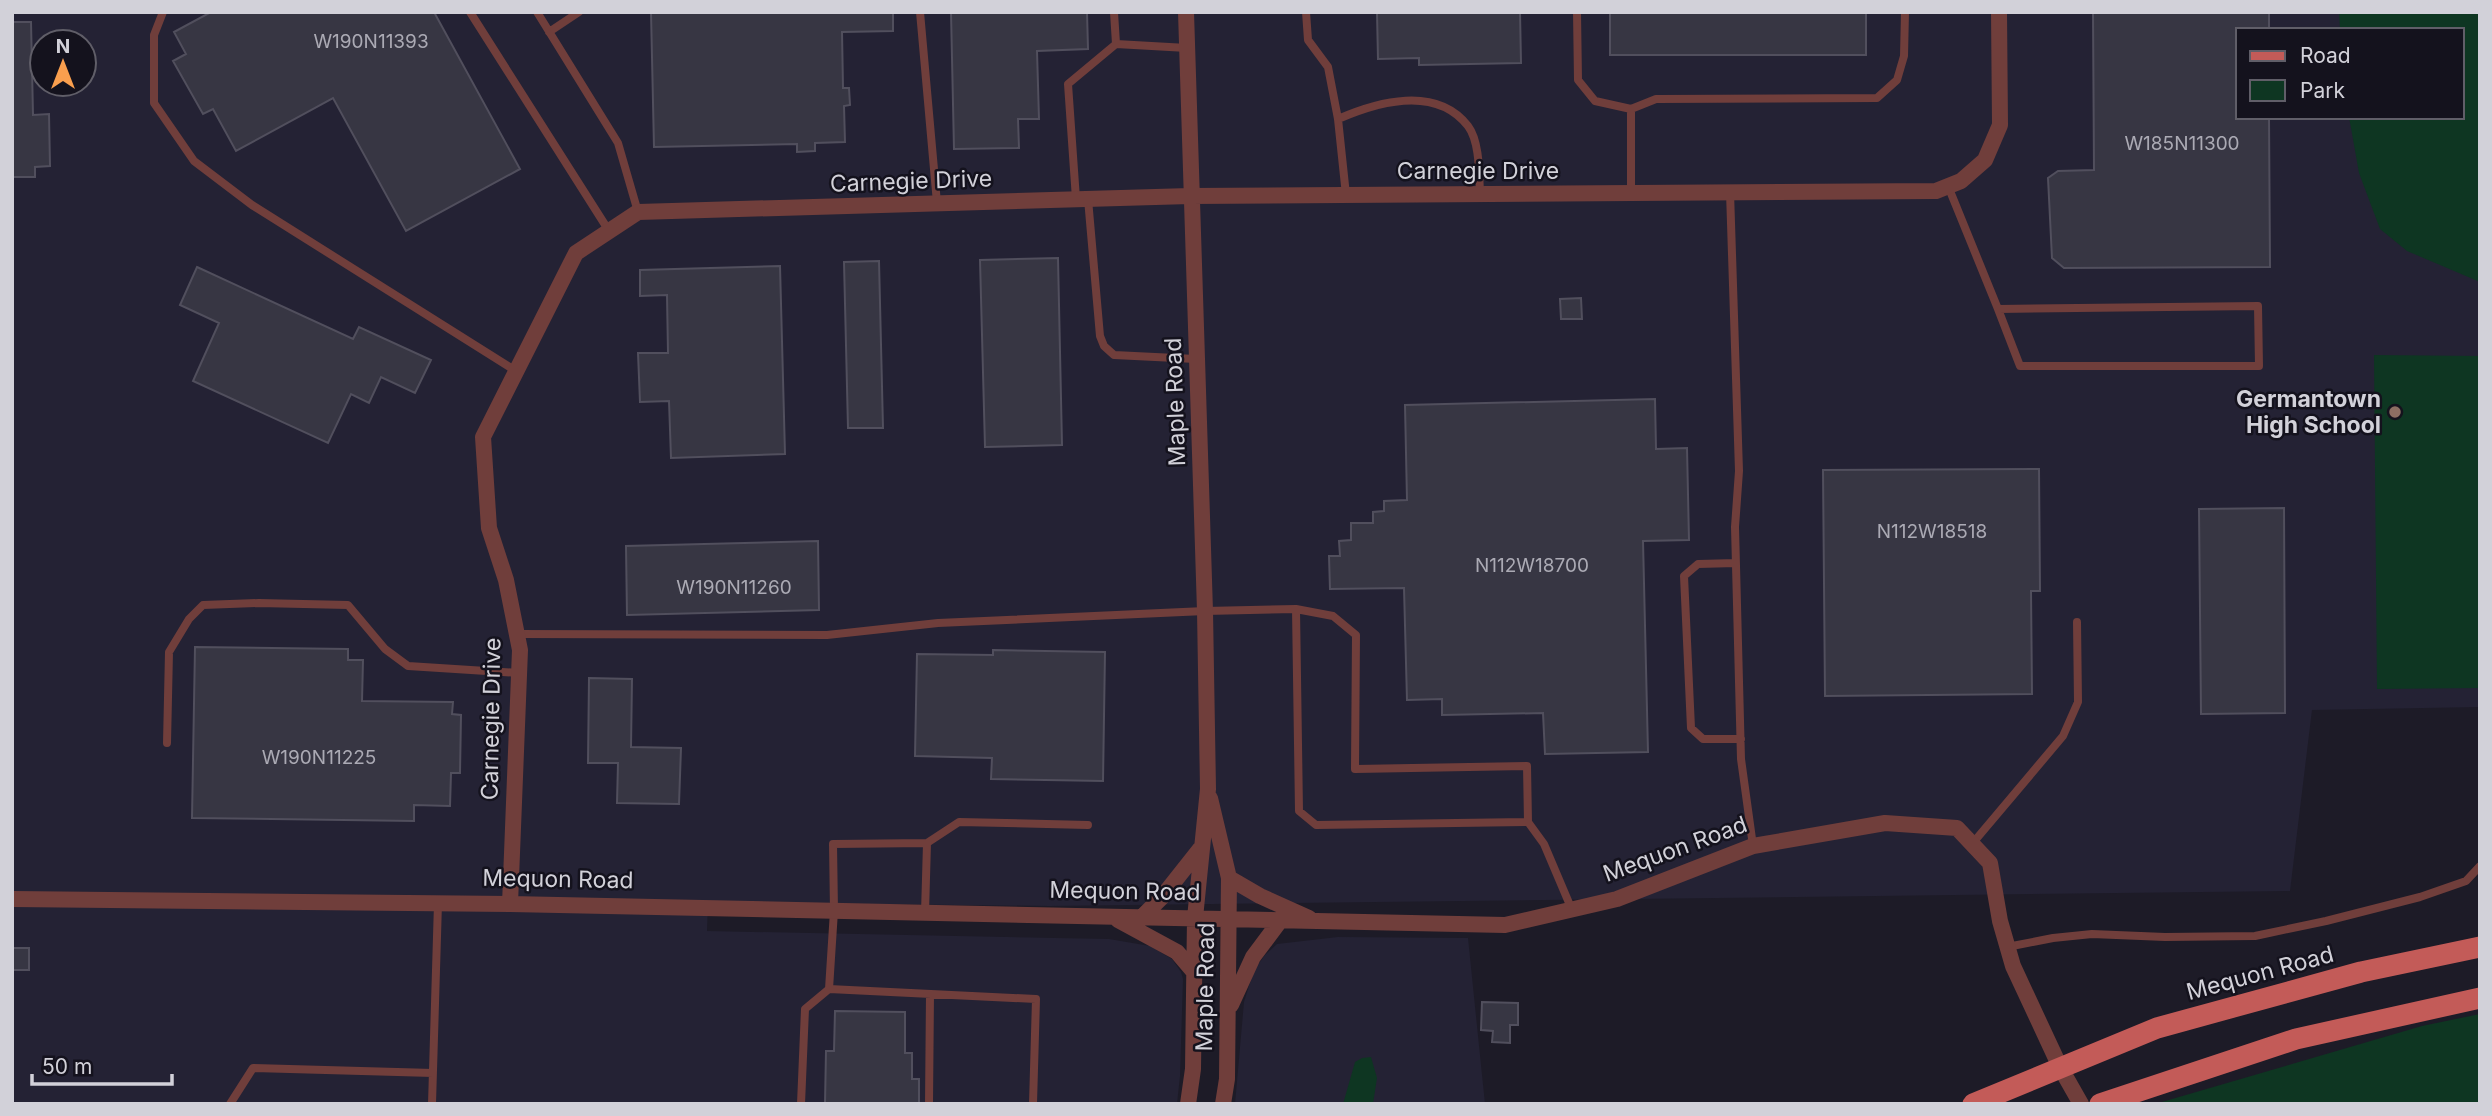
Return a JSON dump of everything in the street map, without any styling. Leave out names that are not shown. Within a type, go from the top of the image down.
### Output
[{"type":"main road","name":"Mequon Road","points":[[2060,1067],[2157,1028],[2361,972],[2480,947]]},
{"type":"main road","points":[[2100,1104],[2296,1039],[2480,998]]},
{"type":"main road","points":[[1973,1104],[2060,1067]]},
{"type":"street","name":"Maple Road","points":[[1186,12],[1208,789],[1195,918],[1193,1069],[1188,1104]]},
{"type":"street","points":[[1942,189],[1961,181],[1985,160],[2000,125],[1999,12]]},
{"type":"street","name":"Carnegie Drive","points":[[510,904],[520,650],[506,580],[489,528],[483,437],[576,253],[638,212],[1190,196],[1942,189]]},
{"type":"street","name":"Maple Road","points":[[1208,789],[1229,877],[1227,1079],[1223,1104]]},
{"type":"street","name":"Mequon Road","points":[[12,899],[510,904],[1505,925],[1617,900],[1753,846],[1885,823],[1957,828],[1990,863],[2000,921],[2013,966],[2060,1067],[2081,1104]]},
{"type":"street","points":[[1140,919],[1163,897],[1201,848]]},
{"type":"street","points":[[1229,877],[1259,896],[1318,922]]},
{"type":"street","points":[[1113,918],[1177,952],[1194,972]]},
{"type":"street","points":[[1228,1014],[1254,957],[1280,921]]},
{"type":"lane","points":[[163,12],[153,35],[153,103],[194,161],[262,212],[516,371]]},
{"type":"lane","points":[[470,12],[608,232]]},
{"type":"lane","points":[[537,12],[618,143],[638,212]]},
{"type":"lane","points":[[549,32],[579,12]]},
{"type":"lane","points":[[920,12],[937,203]]},
{"type":"lane","points":[[1114,12],[1116,44]]},
{"type":"lane","points":[[1306,12],[1308,40],[1328,66],[1338,118],[1346,195]]},
{"type":"lane","points":[[1577,12],[1578,80],[1595,101],[1631,109],[1656,99],[1877,98],[1897,79],[1904,56],[1905,12]]},
{"type":"lane","points":[[1187,48],[1116,44],[1068,83],[1100,336],[1104,346],[1114,355],[1196,359]]},
{"type":"lane","points":[[1338,118],[1368,106],[1403,99],[1446,107],[1469,127],[1478,156],[1480,194]]},
{"type":"lane","points":[[1631,109],[1632,193]]},
{"type":"lane","points":[[1942,189],[2020,366],[2259,366],[2258,306],[1997,309]]},
{"type":"lane","points":[[1730,192],[1739,471],[1735,527],[1741,759],[1753,846]]},
{"type":"lane","points":[[1736,563],[1698,564],[1684,576],[1690,728],[1703,739],[1741,738]]},
{"type":"lane","points":[[167,743],[169,652],[189,619],[203,605],[348,605],[385,649],[408,666],[519,673]]},
{"type":"lane","points":[[1296,610],[1299,811],[1316,825],[1528,822]]},
{"type":"lane","points":[[516,634],[827,635],[938,623],[1205,611],[1296,610],[1333,616],[1356,635],[1355,769],[1527,766],[1528,822],[1544,844],[1572,910]]},
{"type":"lane","points":[[1972,844],[2063,736],[2078,702],[2077,622]]},
{"type":"lane","points":[[829,989],[834,911],[833,844],[927,843],[959,822],[1088,825]]},
{"type":"lane","points":[[925,913],[927,843]]},
{"type":"lane","points":[[2007,947],[2092,934],[2165,937],[2255,936],[2420,897],[2466,881],[2480,866]]},
{"type":"lane","points":[[432,1104],[438,903]]},
{"type":"lane","points":[[801,1104],[806,1009],[829,989],[1036,999],[1033,1104]]},
{"type":"lane","points":[[929,1104],[930,994]]},
{"type":"lane","points":[[230,1104],[253,1068],[433,1073]]},
{"type":"shaded area","points":[[12,12],[2480,12],[2480,707],[2312,710],[2290,891],[1049,906],[708,902],[707,931],[1109,939],[1150,946],[1172,959],[1183,979],[1177,1104],[12,1104]]},
{"type":"shaded area","points":[[1338,937],[1468,938],[1485,1104],[1235,1104],[1244,1002],[1254,970],[1277,944]]},
{"type":"green space","points":[[2339,12],[2480,12],[2480,282],[2407,251],[2380,229],[2359,173],[2349,119],[2464,119],[2464,28],[2340,28]]},
{"type":"green space","points":[[2374,355],[2480,356],[2480,688],[2377,689]]},
{"type":"green space","points":[[2480,1014],[2480,1104],[2155,1104],[2422,1026]]},
{"type":"green space","points":[[1371,1057],[1377,1078],[1373,1104],[1343,1104],[1355,1062]]},
{"type":"building","points":[[211,12],[434,12],[520,169],[406,231],[333,98],[236,151],[213,109],[203,114],[173,61],[186,54],[174,32]]},
{"type":"building","points":[[651,12],[893,12],[893,31],[842,32],[843,88],[849,88],[850,105],[844,106],[845,142],[815,143],[815,151],[797,152],[797,144],[654,147]]},
{"type":"building","points":[[951,12],[1087,12],[1088,49],[1037,51],[1039,119],[1018,119],[1019,148],[954,149]]},
{"type":"building","points":[[1377,12],[1520,12],[1521,63],[1419,65],[1419,58],[1378,59]]},
{"type":"building","points":[[1610,12],[1866,12],[1866,55],[1610,55]]},
{"type":"building","points":[[2093,12],[2269,12],[2269,28],[2236,28],[2236,119],[2269,119],[2270,267],[2064,268],[2052,258],[2048,178],[2058,171],[2094,170]]},
{"type":"building","points":[[12,22],[31,22],[31,28],[28,28],[28,98],[33,98],[33,115],[49,114],[50,166],[35,167],[35,177],[12,177]]},
{"type":"building","points":[[1058,258],[1062,445],[985,447],[980,260]]},
{"type":"building","points":[[879,261],[883,428],[848,428],[844,262]]},
{"type":"building","points":[[780,266],[785,454],[671,458],[669,401],[640,402],[638,353],[668,353],[667,295],[640,296],[640,270]]},
{"type":"building","points":[[197,267],[353,339],[359,327],[431,360],[415,393],[381,377],[369,403],[351,394],[328,443],[193,381],[219,323],[180,305]]},
{"type":"building","points":[[1581,298],[1582,319],[1561,319],[1560,299]]},
{"type":"building","points":[[1655,399],[1656,449],[1687,448],[1689,540],[1643,541],[1648,752],[1545,754],[1543,713],[1442,715],[1442,699],[1407,700],[1404,588],[1330,589],[1329,556],[1340,556],[1339,541],[1351,540],[1351,523],[1373,523],[1373,512],[1384,511],[1384,501],[1407,500],[1405,405]]},
{"type":"building","points":[[2039,469],[2040,591],[2031,591],[2032,694],[1825,696],[1823,470]]},
{"type":"building","points":[[2284,508],[2285,713],[2201,714],[2199,509]]},
{"type":"building","points":[[818,541],[819,610],[627,615],[626,546]]},
{"type":"building","points":[[195,647],[348,649],[348,660],[363,660],[362,701],[453,702],[452,714],[461,715],[460,773],[451,773],[450,806],[414,805],[414,821],[192,818]]},
{"type":"building","points":[[993,650],[1105,652],[1103,781],[991,779],[992,758],[915,756],[917,654],[993,655]]},
{"type":"building","points":[[589,678],[632,679],[631,747],[681,748],[679,804],[617,803],[618,763],[588,763]]},
{"type":"building","points":[[12,948],[29,948],[29,970],[12,970]]},
{"type":"building","points":[[1482,1002],[1518,1003],[1518,1025],[1510,1025],[1510,1043],[1492,1042],[1493,1031],[1481,1030]]},
{"type":"building","points":[[835,1011],[905,1012],[905,1053],[912,1053],[912,1079],[919,1079],[919,1104],[825,1104],[826,1051],[834,1051]]},
{"type":"place","name":"Germantown High School","points":[[2395,412]]}]
